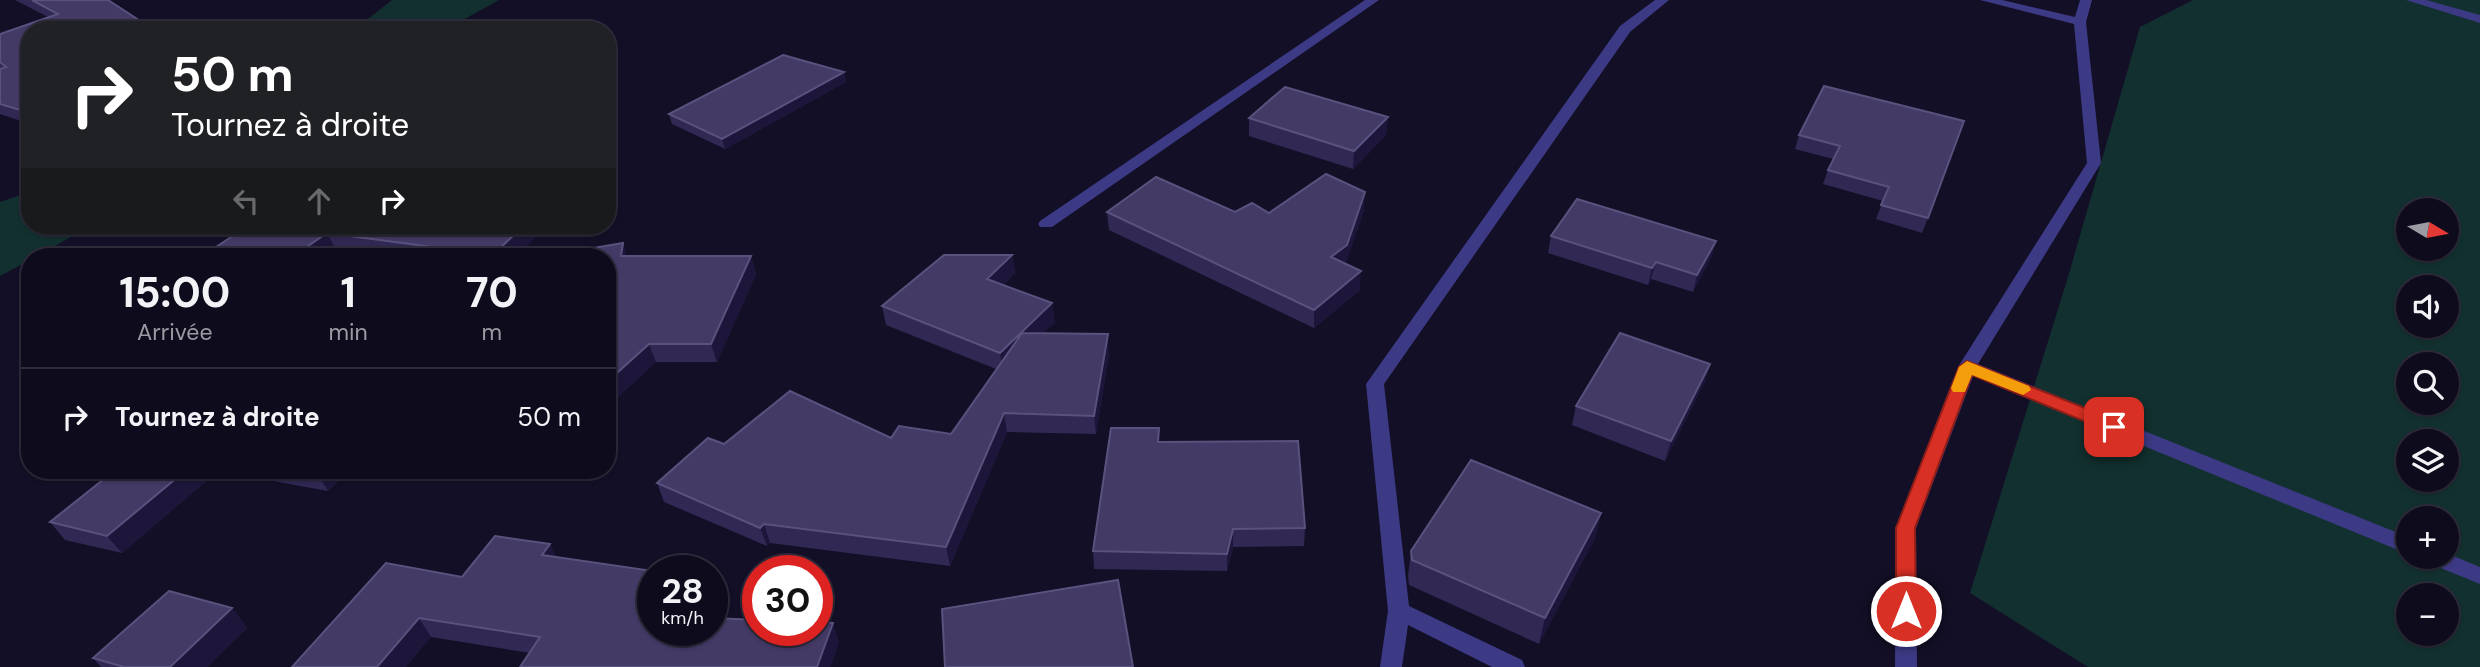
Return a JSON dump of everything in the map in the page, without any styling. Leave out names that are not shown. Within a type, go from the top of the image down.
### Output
[{"type":"street","points":[[1046,224],[1373,0]]},
{"type":"street","points":[[1391,667],[1399,611],[1375,384],[1625,29],[1662,0]]},
{"type":"street","points":[[1986,0],[2080,22]]},
{"type":"street","points":[[1906,667],[1906,528],[1967,367],[2094,163],[2080,22],[2087,0]]},
{"type":"street","points":[[2412,0],[2480,19]]},
{"type":"street","points":[[1967,367],[2396,542]]},
{"type":"street","points":[[2459,567],[2480,576]]},
{"type":"street","points":[[1399,611],[1514,667]]},
{"type":"green space","points":[[392,0],[499,0],[461,21],[365,21]]},
{"type":"green space","points":[[2193,0],[2480,0],[2480,667],[2088,667],[1970,593],[2068,277],[2140,27]]},
{"type":"green space","points":[[21,195],[21,235],[75,235],[51,248],[21,248],[21,265],[0,276],[0,202]]},
{"type":"building","points":[[32,0],[108,0],[140,21],[38,21],[58,14]]},
{"type":"building","points":[[21,27],[21,110],[0,104],[0,69],[6,67],[0,62],[0,34]]},
{"type":"building","points":[[783,55],[844,72],[722,139],[669,114]]},
{"type":"building","points":[[1824,86],[1964,121],[1928,218],[1881,205],[1889,187],[1828,170],[1840,146],[1799,135]]},
{"type":"building","points":[[1285,87],[1388,117],[1354,151],[1249,118]]},
{"type":"building","points":[[1326,174],[1365,192],[1347,245],[1331,257],[1361,271],[1314,310],[1107,212],[1156,177],[1235,212],[1252,203],[1269,213]]},
{"type":"building","points":[[1577,199],[1716,241],[1697,275],[1656,262],[1652,268],[1551,236]]},
{"type":"building","points":[[234,235],[324,235],[305,248],[216,247]]},
{"type":"building","points":[[342,235],[514,235],[500,248],[440,248]]},
{"type":"building","points":[[623,243],[621,256],[751,256],[711,344],[649,344],[616,374],[616,248],[593,248]]},
{"type":"building","points":[[944,255],[1012,255],[987,279],[1052,303],[1000,353],[882,306]]},
{"type":"building","points":[[1022,333],[1108,334],[1094,416],[1004,413],[946,547],[764,524],[760,528],[657,483],[708,438],[724,444],[790,391],[891,438],[899,426],[951,434]]},
{"type":"building","points":[[1620,333],[1710,364],[1671,441],[1576,406]]},
{"type":"building","points":[[1111,428],[1159,428],[1158,442],[1298,441],[1305,528],[1233,529],[1227,554],[1093,551]]},
{"type":"building","points":[[1471,460],[1601,513],[1545,618],[1412,560],[1411,551]]},
{"type":"building","points":[[104,479],[175,479],[107,536],[50,522]]},
{"type":"building","points":[[495,536],[550,544],[542,555],[637,569],[637,646],[728,646],[728,619],[742,619],[742,646],[825,646],[817,667],[520,667],[540,637],[419,618],[377,667],[292,667],[386,563],[462,577]]},
{"type":"building","points":[[1118,580],[1133,667],[945,667],[942,609]]},
{"type":"building","points":[[169,591],[232,608],[170,667],[124,667],[93,658]]},
{"type":"slow traffic","points":[[1959,388],[1967,367],[2023,390]]},
{"type":"route","points":[[1906,611],[1906,528],[1967,367],[2114,427]]}]
